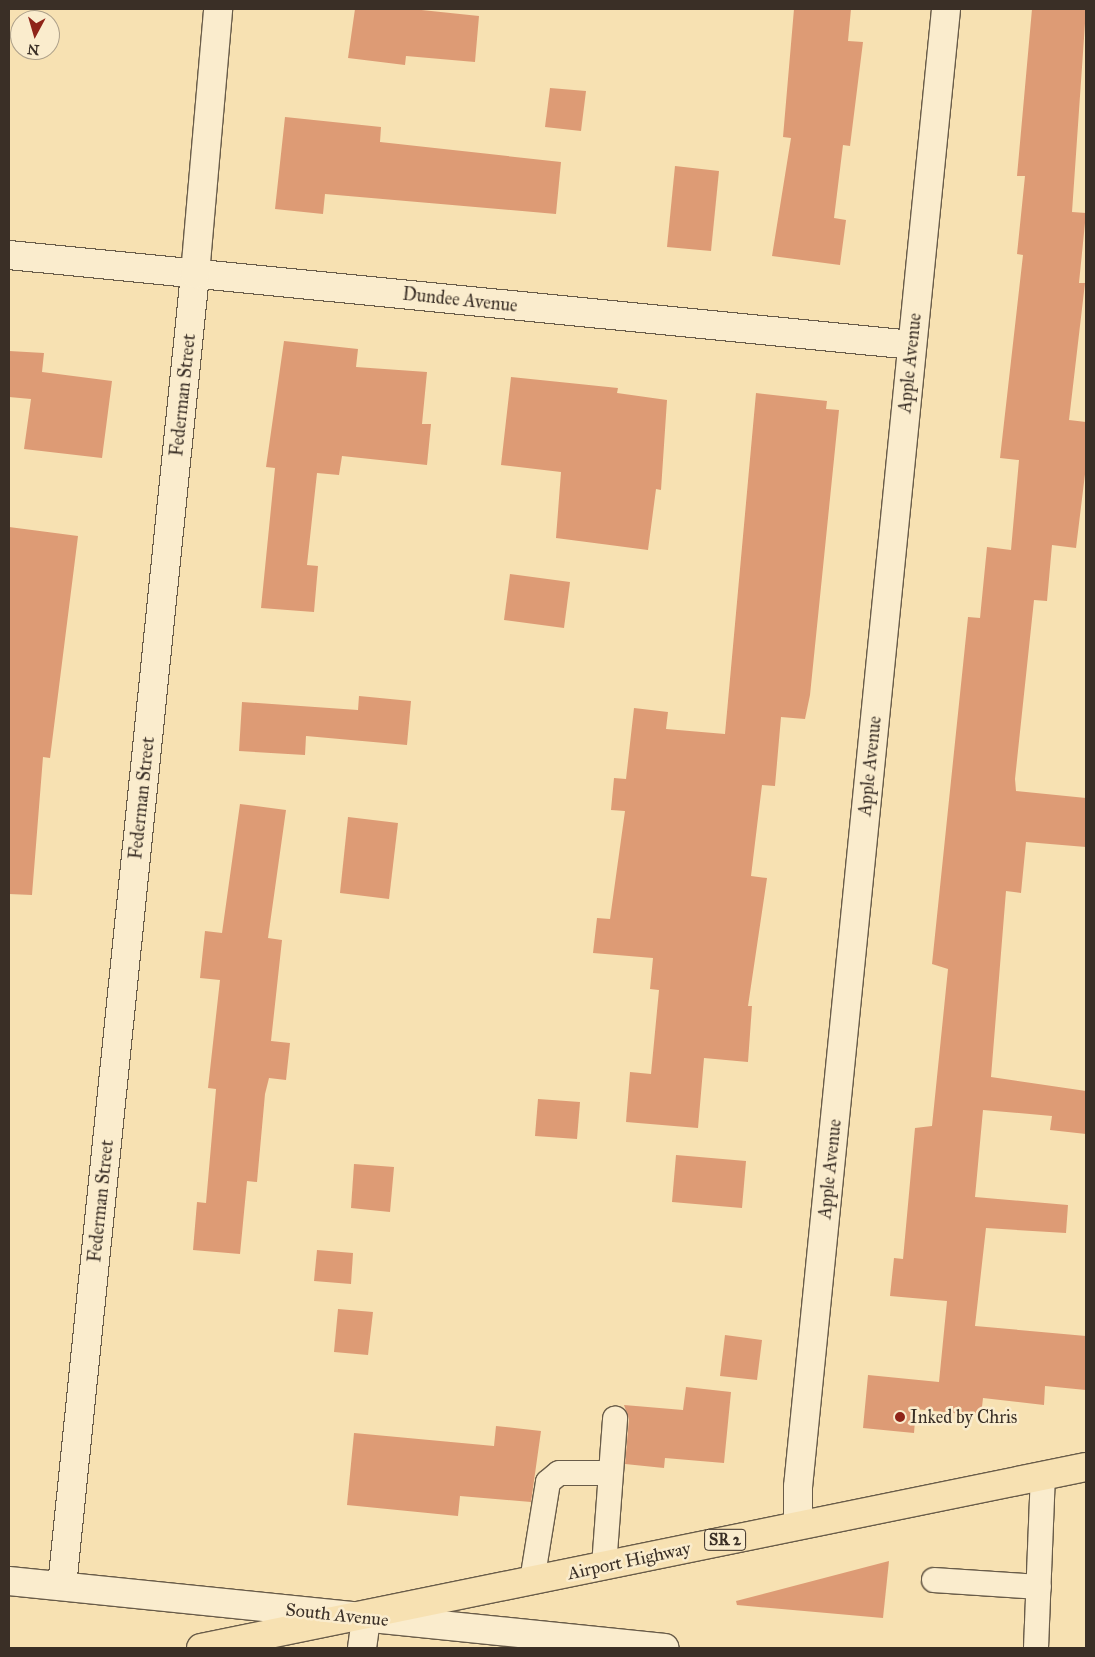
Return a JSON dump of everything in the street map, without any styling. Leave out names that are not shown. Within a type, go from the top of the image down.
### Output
[{"type":"main road","name":"Airport Highway","points":[[200,1648],[366,1618],[798,1524],[1086,1467]]},
{"type":"street","name":"Federman Street","points":[[62,1586],[195,274],[218,9]]},
{"type":"street","name":"Apple Avenue","points":[[798,1524],[798,1487],[946,9]]},
{"type":"street","name":"Dundee Avenue","points":[[9,255],[912,345]]},
{"type":"street","name":"South Avenue","points":[[9,1581],[665,1648]]},
{"type":"street","points":[[362,1648],[366,1618]]},
{"type":"lane","points":[[604,1566],[615,1418]]},
{"type":"lane","points":[[532,1582],[548,1482],[560,1473],[610,1474]]},
{"type":"lane","points":[[1036,1648],[1043,1476]]},
{"type":"lane","points":[[934,1580],[1039,1587]]},
{"type":"building","points":[[355,9],[412,9],[479,16],[475,62],[406,56],[405,65],[348,58]]},
{"type":"building","points":[[794,9],[851,9],[848,41],[863,42],[850,146],[843,145],[834,218],[846,220],[840,265],[772,256],[791,138],[783,137]]},
{"type":"building","points":[[1032,9],[1086,9],[1072,212],[1086,213],[1079,283],[1085,283],[1069,420],[1086,422],[1086,466],[1076,548],[1052,545],[1047,601],[1034,600],[1015,779],[1016,791],[1086,798],[1086,847],[1026,842],[1021,893],[1006,891],[991,1077],[1086,1091],[1086,1134],[1050,1130],[1052,1116],[983,1110],[975,1197],[1068,1205],[1066,1233],[986,1228],[975,1326],[1086,1336],[1086,1390],[1045,1386],[1044,1405],[983,1398],[981,1416],[916,1409],[914,1433],[863,1428],[868,1375],[939,1382],[947,1301],[890,1296],[894,1258],[903,1259],[915,1128],[932,1126],[948,969],[932,964],[968,617],[980,618],[987,547],[1011,550],[1019,460],[1000,458],[1023,255],[1017,254],[1025,176],[1017,176]]},
{"type":"building","points":[[550,88],[586,91],[581,131],[545,127]]},
{"type":"building","points":[[285,117],[381,127],[380,142],[561,162],[556,214],[325,194],[323,214],[275,209]]},
{"type":"building","points":[[675,166],[719,171],[711,251],[667,247]]},
{"type":"building","points":[[284,341],[358,349],[356,367],[427,372],[422,424],[431,424],[427,465],[342,456],[339,475],[317,473],[307,565],[318,566],[314,612],[261,608],[275,468],[266,467]]},
{"type":"building","points":[[9,351],[44,353],[42,372],[112,381],[102,458],[24,449],[31,399],[9,397]]},
{"type":"building","points":[[511,377],[618,388],[617,393],[667,400],[661,490],[656,489],[648,550],[556,538],[561,472],[501,465]]},
{"type":"building","points":[[756,393],[827,401],[826,409],[839,410],[810,695],[805,719],[781,717],[775,786],[762,785],[751,876],[767,878],[748,1006],[752,1006],[748,1062],[704,1058],[698,1128],[626,1122],[630,1072],[651,1074],[659,990],[650,989],[653,958],[593,953],[597,918],[610,919],[625,811],[611,810],[614,778],[626,779],[634,708],[668,712],[666,729],[725,734]]},
{"type":"building","points":[[9,527],[78,536],[50,758],[43,757],[32,895],[9,894]]},
{"type":"building","points":[[510,574],[570,582],[564,628],[504,620]]},
{"type":"building","points":[[359,696],[411,701],[407,745],[306,736],[305,755],[239,751],[242,702],[358,710]]},
{"type":"building","points":[[240,804],[286,810],[268,938],[282,940],[271,1041],[290,1043],[286,1080],[269,1078],[265,1094],[257,1182],[247,1181],[240,1254],[193,1250],[197,1202],[206,1203],[216,1089],[208,1088],[220,980],[200,978],[205,931],[222,933]]},
{"type":"building","points":[[348,817],[398,823],[389,899],[340,893]]},
{"type":"building","points":[[538,1099],[580,1102],[577,1139],[535,1136]]},
{"type":"building","points":[[676,1155],[746,1161],[742,1208],[672,1202]]},
{"type":"building","points":[[354,1164],[394,1167],[390,1212],[351,1208]]},
{"type":"building","points":[[317,1250],[353,1253],[351,1284],[314,1281]]},
{"type":"building","points":[[338,1309],[373,1312],[368,1355],[334,1352]]},
{"type":"building","points":[[725,1335],[762,1340],[757,1380],[720,1376]]},
{"type":"building","points":[[686,1387],[731,1392],[724,1463],[665,1458],[664,1468],[625,1464],[629,1419],[624,1405],[683,1410]]},
{"type":"building","points":[[496,1426],[541,1431],[531,1502],[460,1496],[458,1516],[347,1505],[354,1433],[494,1446]]},
{"type":"building","points":[[889,1561],[883,1618],[737,1605],[736,1601]]},
{"type":"place","name":"Inked by Chris","points":[[900,1417]]}]
